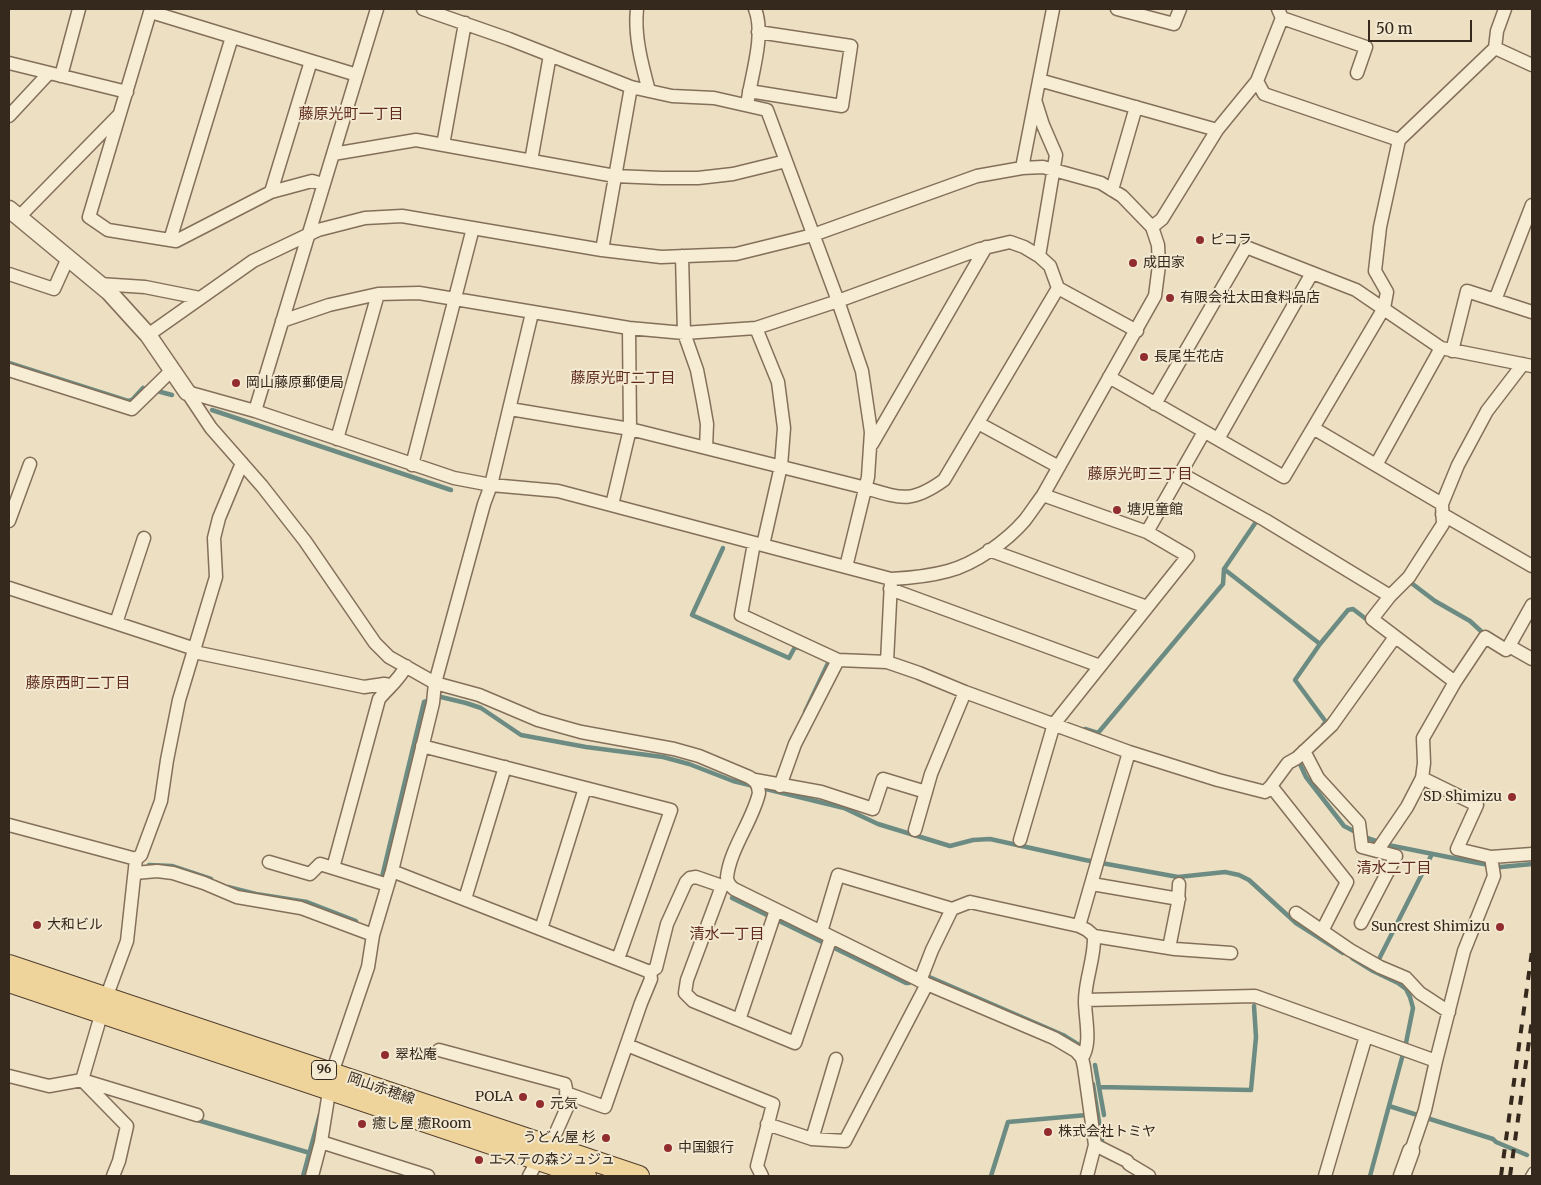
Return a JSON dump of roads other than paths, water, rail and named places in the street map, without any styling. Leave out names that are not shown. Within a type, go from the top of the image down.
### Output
[{"type":"main road","name":"岡山赤穂線","points":[[9,965],[104,1005],[331,1081],[539,1161],[586,1176]]},
{"type":"main road","name":"岡山赤穂線","points":[[9,982],[104,1005]]},
{"type":"main road","name":"岡山赤穂線","points":[[539,1161],[639,1176]]},
{"type":"street","points":[[9,116],[55,74],[79,9]]},
{"type":"street","points":[[256,411],[377,9]]},
{"type":"street","points":[[424,9],[631,87],[672,96],[714,98],[767,110],[838,301],[862,372],[871,432],[868,477],[846,567]]},
{"type":"street","points":[[637,9],[636,18],[640,55],[649,91]]},
{"type":"street","points":[[747,105],[758,45],[759,19],[755,9]]},
{"type":"street","points":[[1022,168],[1053,9]]},
{"type":"street","points":[[1117,9],[1174,24],[1180,9]]},
{"type":"street","points":[[1109,377],[1284,477],[1384,308],[1387,292],[1375,271],[1380,227],[1399,140],[1495,48],[1497,31],[1505,9]]},
{"type":"street","points":[[323,184],[312,181],[271,192],[176,241],[108,230],[89,217],[151,10],[357,75]]},
{"type":"street","points":[[1152,226],[1162,219],[1217,130],[1257,81],[1280,13],[1366,47],[1357,73]]},
{"type":"street","points":[[443,145],[465,23]]},
{"type":"street","points":[[749,91],[842,106],[851,46],[758,32]]},
{"type":"street","points":[[170,240],[232,37]]},
{"type":"street","points":[[1495,48],[1532,65]]},
{"type":"street","points":[[531,161],[550,55]]},
{"type":"street","points":[[271,192],[311,61]]},
{"type":"street","points":[[9,63],[127,92]]},
{"type":"street","points":[[1039,80],[1217,130]]},
{"type":"street","points":[[1257,81],[1264,94],[1399,140]]},
{"type":"street","points":[[602,250],[631,87]]},
{"type":"street","points":[[1035,101],[1043,126],[1056,155],[1039,256]]},
{"type":"street","points":[[1112,190],[1136,107]]},
{"type":"street","points":[[120,114],[14,213],[109,292],[148,335],[211,428],[306,541],[375,643],[389,657],[406,666],[434,693],[480,695],[538,720],[564,728],[674,749],[699,756],[757,786],[777,785],[821,792],[873,809],[883,779],[926,792]]},
{"type":"street","points":[[333,154],[416,140],[615,176],[661,178],[698,178],[733,174],[786,161]]},
{"type":"street","points":[[148,335],[253,262],[318,230],[364,218],[402,216],[602,250],[661,257],[736,254],[812,235],[977,176],[1022,168],[1043,167],[1101,183],[1122,196],[1152,226],[1158,245],[1159,266],[1155,296],[1137,331],[1043,495],[1025,520],[1003,541],[976,558],[950,570],[891,584]]},
{"type":"street","points":[[1495,300],[1532,205]]},
{"type":"street","points":[[412,465],[474,228]]},
{"type":"street","points":[[282,321],[329,305],[378,294],[419,293],[629,328],[684,333],[756,328],[838,301],[986,247],[1010,242],[1024,247],[1039,256],[1050,266],[1058,288],[1137,331]]},
{"type":"street","points":[[870,446],[986,247]]},
{"type":"street","points":[[1155,404],[1246,247],[1356,290],[1447,349],[1528,365]]},
{"type":"street","points":[[682,256],[684,333],[697,370],[703,401],[707,424],[706,448]]},
{"type":"street","points":[[9,274],[54,289],[68,258]]},
{"type":"street","points":[[1218,439],[1312,273]]},
{"type":"street","points":[[99,284],[146,287],[200,298]]},
{"type":"street","points":[[510,409],[630,429],[893,496],[910,497],[927,493],[944,480],[1058,288]]},
{"type":"street","points":[[1376,465],[1447,349],[1467,291],[1532,312]]},
{"type":"street","points":[[337,439],[378,294]]},
{"type":"street","points":[[312,1176],[321,1142],[331,1081],[368,967],[373,935],[392,871],[434,693],[484,504],[491,485],[532,313]]},
{"type":"street","points":[[612,505],[630,429],[629,328]]},
{"type":"street","points":[[756,328],[778,382],[784,428],[781,466],[758,544],[742,615],[838,660],[887,662],[1130,752],[1218,780],[1265,792],[1288,763],[1332,726],[1395,637]]},
{"type":"street","points":[[1455,682],[1372,619],[1390,596],[1410,577],[1443,524],[1442,509],[1458,465],[1487,411],[1528,365]]},
{"type":"street","points":[[9,370],[132,409],[172,370]]},
{"type":"street","points":[[187,392],[256,411],[454,478],[491,485],[558,490],[846,567],[1100,666]]},
{"type":"street","points":[[978,423],[1058,467]]},
{"type":"street","points":[[1313,428],[1376,465],[1532,566]]},
{"type":"street","points":[[1147,532],[1204,432]]},
{"type":"street","points":[[82,1080],[104,1005],[127,941],[136,860],[141,855],[161,801],[167,760],[178,709],[216,577],[214,538],[217,525],[242,463]]},
{"type":"street","points":[[9,521],[30,464]]},
{"type":"street","points":[[1180,473],[1265,520],[1390,596]]},
{"type":"street","points":[[1020,840],[1054,724],[1188,556],[1147,532],[1043,495]]},
{"type":"street","points":[[116,623],[144,538]]},
{"type":"street","points":[[989,550],[1147,607]]},
{"type":"street","points":[[887,662],[891,584]]},
{"type":"street","points":[[9,588],[194,650],[364,687],[384,684],[390,686]]},
{"type":"street","points":[[1380,846],[1407,807],[1422,778],[1424,763],[1423,738],[1455,682],[1485,637],[1506,650],[1532,605]]},
{"type":"street","points":[[1509,646],[1532,659]]},
{"type":"street","points":[[777,785],[795,744],[838,660]]},
{"type":"street","points":[[333,868],[379,699],[401,677],[406,666]]},
{"type":"street","points":[[915,830],[931,774],[965,692]]},
{"type":"street","points":[[422,746],[671,810],[618,959]]},
{"type":"street","points":[[1304,751],[1318,778],[1359,823],[1362,847],[1380,846],[1396,856],[1361,923]]},
{"type":"street","points":[[1079,926],[1130,752]]},
{"type":"street","points":[[465,900],[505,767]]},
{"type":"street","points":[[1422,778],[1477,805],[1457,850],[1492,863],[1532,854]]},
{"type":"street","points":[[757,786],[725,885],[688,980],[685,993],[693,1001],[795,1043],[827,940],[838,875],[952,909],[970,902],[1079,926],[1094,936],[1170,948],[1232,953]]},
{"type":"street","points":[[1271,786],[1347,882],[1322,931]]},
{"type":"street","points":[[541,929],[585,788]]},
{"type":"street","points":[[9,825],[136,860]]},
{"type":"street","points":[[269,862],[310,874],[320,864],[388,885]]},
{"type":"street","points":[[1402,1176],[1423,1117],[1464,951],[1494,876],[1492,863]]},
{"type":"street","points":[[135,873],[156,871],[173,873],[204,882],[237,897],[301,908],[373,935]]},
{"type":"street","points":[[392,871],[650,972]]},
{"type":"street","points":[[650,972],[656,968],[667,924],[686,882],[690,878],[696,877],[734,889],[775,916],[1054,1038],[1076,1051],[1082,1058],[1090,1115],[1100,1148],[1086,1176]]},
{"type":"street","points":[[1092,884],[1179,899]]},
{"type":"street","points":[[1170,948],[1179,899],[1179,884]]},
{"type":"street","points":[[767,1124],[812,1139],[845,1141],[923,982],[932,950],[952,909]]},
{"type":"street","points":[[1296,913],[1377,965],[1406,978],[1420,993],[1448,1012]]},
{"type":"street","points":[[740,1020],[775,916]]},
{"type":"street","points":[[1082,1058],[1087,1050],[1085,1000],[1094,936]]},
{"type":"street","points":[[566,1093],[605,1107],[651,979],[650,972]]},
{"type":"street","points":[[1085,1000],[1255,996],[1436,1061]]},
{"type":"street","points":[[1325,1176],[1366,1036]]},
{"type":"street","points":[[627,1045],[772,1104],[757,1166],[762,1176]]},
{"type":"street","points":[[439,1050],[564,1084],[569,1103],[539,1161]]},
{"type":"street","points":[[812,1139],[836,1059]]},
{"type":"street","points":[[9,1076],[49,1086],[82,1080],[197,1115]]},
{"type":"street","points":[[82,1080],[127,1126],[119,1161],[113,1176]]},
{"type":"street","points":[[321,1142],[428,1176]]},
{"type":"street","points":[[1100,1148],[1127,1161],[1149,1176]]},
{"type":"lane","points":[[1529,1176],[1532,1171]]},
{"type":"waterway","points":[[9,363],[128,401],[132,400],[143,388]]},
{"type":"waterway","points":[[157,391],[172,395]]},
{"type":"waterway","points":[[212,410],[451,490]]},
{"type":"waterway","points":[[1258,519],[1224,569],[1320,644],[1295,680],[1326,722],[1323,725]]},
{"type":"waterway","points":[[723,548],[692,615],[789,658],[795,647],[800,648]]},
{"type":"waterway","points":[[1085,729],[1098,733],[1223,584],[1224,569]]},
{"type":"waterway","points":[[1410,582],[1435,601],[1470,621],[1483,633]]},
{"type":"waterway","points":[[1320,644],[1348,610],[1353,609],[1366,619],[1370,615]]},
{"type":"waterway","points":[[805,712],[829,661],[831,661]]},
{"type":"waterway","points":[[382,877],[424,702],[441,697],[481,708],[521,735],[586,747],[663,757],[689,764],[733,781],[844,808],[878,824],[950,846],[973,840],[990,839],[1085,860],[1178,877],[1225,872],[1239,875],[1249,880],[1296,923],[1343,953]]},
{"type":"waterway","points":[[1300,764],[1306,777],[1344,826],[1367,838],[1388,845],[1501,867],[1532,864]]},
{"type":"waterway","points":[[1376,965],[1432,854]]},
{"type":"waterway","points":[[149,865],[172,866],[211,879]]},
{"type":"waterway","points":[[228,887],[256,894],[307,902],[356,921]]},
{"type":"waterway","points":[[732,898],[909,983]]},
{"type":"waterway","points":[[1352,958],[1406,989],[1413,1008],[1406,1043],[1370,1176]]},
{"type":"waterway","points":[[927,976],[1063,1035],[1079,1045]]},
{"type":"waterway","points":[[1099,1087],[1251,1090],[1256,1037],[1254,1006]]},
{"type":"waterway","points":[[1095,1065],[1104,1115]]},
{"type":"waterway","points":[[1093,1084],[1103,1147]]},
{"type":"waterway","points":[[1389,1106],[1493,1139],[1527,1155]]},
{"type":"waterway","points":[[303,1176],[320,1114]]},
{"type":"waterway","points":[[991,1176],[1008,1122],[1098,1114]]},
{"type":"waterway","points":[[194,1119],[310,1153]]},
{"type":"railway","points":[[1501,1176],[1532,951]]},
{"type":"railway","points":[[1510,1176],[1532,1020]]},
{"type":"place","name":"ピコラ","points":[[1200,240]]},
{"type":"place","name":"成田家","points":[[1133,263]]},
{"type":"place","name":"有限会社太田食料品店","points":[[1170,298]]},
{"type":"place","name":"長尾生花店","points":[[1144,357]]},
{"type":"place","name":"岡山藤原郵便局","points":[[236,383]]},
{"type":"place","name":"塘児童館","points":[[1117,510]]},
{"type":"place","name":"SD Shimizu","points":[[1512,797]]},
{"type":"place","name":"大和ビル","points":[[37,925]]},
{"type":"place","name":"Suncrest Shimizu","points":[[1500,927]]},
{"type":"place","name":"翠松庵","points":[[385,1055]]},
{"type":"place","name":"POLA","points":[[523,1097]]},
{"type":"place","name":"元気","points":[[540,1104]]},
{"type":"place","name":"癒し屋 癒Room","points":[[362,1124]]},
{"type":"place","name":"株式会社トミヤ","points":[[1048,1132]]},
{"type":"place","name":"うどん屋 杉","points":[[606,1138]]},
{"type":"place","name":"中国銀行","points":[[668,1148]]},
{"type":"place","name":"エステの森ジュジュ","points":[[479,1160]]},
{"type":"district","name":"藤原光町一丁目","points":[[351,115]]},
{"type":"district","name":"藤原光町二丁目","points":[[623,379]]},
{"type":"district","name":"藤原光町三丁目","points":[[1140,475]]},
{"type":"district","name":"藤原西町二丁目","points":[[78,684]]},
{"type":"district","name":"清水二丁目","points":[[1394,869]]},
{"type":"district","name":"清水一丁目","points":[[727,935]]}]
